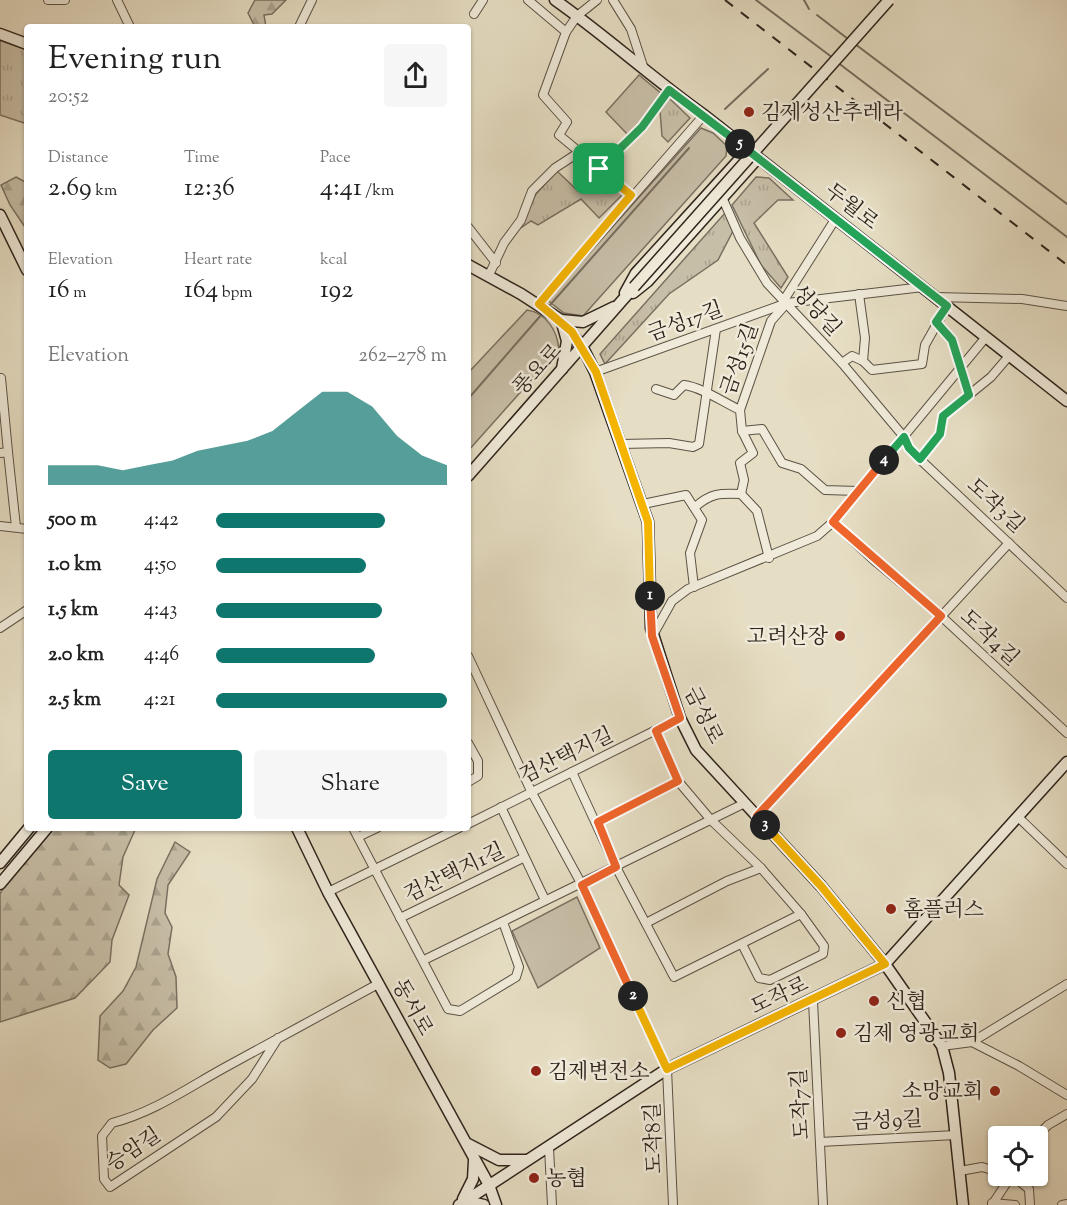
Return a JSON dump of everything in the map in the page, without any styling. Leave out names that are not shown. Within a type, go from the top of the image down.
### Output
[{"type":"main road","name":"두월로","points":[[555,0],[643,66],[669,90],[704,114],[1067,401]]},
{"type":"main road","name":"풍요로","points":[[471,473],[889,0]]},
{"type":"main road","points":[[0,34],[24,43]]},
{"type":"main road","points":[[620,303],[636,273],[748,150]]},
{"type":"main road","points":[[561,370],[567,341],[561,320],[583,322],[620,303],[648,280],[758,158]]},
{"type":"main road","points":[[0,214],[24,264]]},
{"type":"main road","name":"금성로","points":[[471,266],[539,304],[561,320],[583,348],[596,372],[643,504],[650,544],[652,636],[680,718],[696,750],[821,886],[885,964],[942,1046],[949,1073],[963,1205]]},
{"type":"main road","name":"도작로","points":[[459,1205],[667,1069],[813,1001],[885,964],[1067,762]]},
{"type":"main road","points":[[0,863],[27,831]]},
{"type":"main road","points":[[0,884],[44,831]]},
{"type":"main road","name":"동서로","points":[[298,831],[328,892],[489,1185],[496,1205]]},
{"type":"main road","points":[[467,1144],[499,1160],[529,1159]]},
{"type":"main road","points":[[473,1155],[473,1179],[459,1205],[484,1205]]},
{"type":"street","points":[[48,0],[65,0]]},
{"type":"street","points":[[117,0],[129,24]]},
{"type":"street","points":[[300,24],[312,0]]},
{"type":"street","points":[[474,14],[483,0]]},
{"type":"street","points":[[528,0],[566,32]]},
{"type":"street","points":[[597,0],[578,16],[566,32],[543,95],[567,122],[560,135],[578,153],[631,195]]},
{"type":"street","name":"두월로","points":[[613,0],[631,29],[643,66]]},
{"type":"street","points":[[599,169],[642,127],[669,90]]},
{"type":"street","points":[[539,304],[631,195],[704,114]]},
{"type":"street","points":[[489,275],[504,243],[520,220],[532,191],[555,168],[578,153]]},
{"type":"street","name":"성당길","points":[[723,197],[740,238],[767,283],[842,363],[904,437]]},
{"type":"street","name":"금성15길","points":[[741,494],[744,480],[740,463],[753,453],[742,431],[740,410],[771,321],[836,218]]},
{"type":"street","points":[[471,231],[496,263]]},
{"type":"street","name":"금성17길","points":[[596,372],[716,329],[785,301],[923,286]]},
{"type":"street","points":[[859,294],[865,338],[863,361]]},
{"type":"street","points":[[936,297],[1022,299],[1067,306]]},
{"type":"street","points":[[842,363],[852,356],[863,361],[872,370],[921,364],[925,345],[947,306]]},
{"type":"street","points":[[936,322],[952,340],[958,357],[959,369],[969,395]]},
{"type":"street","points":[[621,444],[669,443],[693,447],[699,444],[716,329]]},
{"type":"street","points":[[652,636],[672,601],[694,587],[818,536],[833,522],[986,337]]},
{"type":"street","points":[[920,459],[940,434],[943,416],[991,377],[1010,356]]},
{"type":"street","points":[[1,378],[4,452],[16,527]]},
{"type":"street","points":[[656,389],[674,395],[684,385],[695,387],[706,395],[740,410]]},
{"type":"street","points":[[742,431],[762,429],[782,463],[801,469],[825,490],[858,491]]},
{"type":"street","name":"도작3길","points":[[904,437],[909,448],[920,459],[1067,598]]},
{"type":"street","points":[[695,507],[708,496],[717,493],[741,494],[757,511],[769,558]]},
{"type":"street","points":[[643,504],[686,495],[695,507],[702,520],[690,553],[694,587]]},
{"type":"street","name":"도작4길","points":[[833,522],[941,616],[1067,733]]},
{"type":"street","points":[[0,526],[24,528]]},
{"type":"street","points":[[757,816],[1009,543]]},
{"type":"street","points":[[0,628],[24,612]]},
{"type":"street","points":[[471,668],[532,792],[582,885],[667,1069]]},
{"type":"street","name":"검산택지길","points":[[471,822],[680,718]]},
{"type":"street","points":[[656,731],[678,781],[711,820],[761,868],[801,914],[824,946],[823,954],[770,980],[759,978],[742,944]]},
{"type":"street","points":[[471,748],[478,761],[478,776],[471,780]]},
{"type":"street","points":[[572,772],[598,822],[616,867],[674,977],[801,914]]},
{"type":"street","points":[[598,822],[678,781]]},
{"type":"street","points":[[424,960],[545,900],[582,885],[745,803]]},
{"type":"street","name":"검산택지1길","points":[[501,807],[523,858],[545,900]]},
{"type":"street","points":[[1018,817],[1067,864]]},
{"type":"street","name":"검산택지1길","points":[[355,831],[448,1009],[460,1011],[516,977],[519,967],[503,922]]},
{"type":"street","points":[[358,837],[371,831]]},
{"type":"street","points":[[328,892],[452,831]]},
{"type":"street","name":"검산택지1길","points":[[400,918],[523,858]]},
{"type":"street","points":[[646,923],[727,881],[761,868]]},
{"type":"street","name":"승암길","points":[[278,1038],[252,1079],[216,1117],[110,1188],[104,1179],[102,1136],[112,1123],[140,1116],[278,1038],[378,984]]},
{"type":"street","points":[[942,1046],[972,1042],[1067,984]]},
{"type":"street","name":"도작7길","points":[[813,1001],[823,1205]]},
{"type":"street","points":[[972,1042],[1019,1066],[1067,1095]]},
{"type":"street","name":"도작8길","points":[[667,1069],[673,1205]]},
{"type":"street","points":[[1047,1126],[1067,1114]]},
{"type":"street","name":"금성9길","points":[[820,1142],[956,1135]]},
{"type":"street","points":[[549,1148],[552,1205]]},
{"type":"street","points":[[960,1172],[982,1167],[988,1169]]},
{"type":"street","points":[[992,1204],[1005,1186]]},
{"type":"street","points":[[1025,1186],[1029,1189],[1030,1205]]},
{"type":"street","points":[[992,1204],[1015,1205]]},
{"type":"street","points":[[1062,1205],[1067,1204]]},
{"type":"green space","points":[[255,0],[286,0],[272,14],[264,15],[266,24],[254,24],[248,13]]},
{"type":"green space","points":[[0,40],[24,49],[24,123],[0,115]]},
{"type":"green space","points":[[639,75],[663,95],[642,124],[629,136],[606,112]]},
{"type":"green space","points":[[669,98],[690,118],[668,142],[662,136],[660,111]]},
{"type":"green space","points":[[701,128],[713,133],[727,146],[726,156],[583,316],[564,313],[547,300]]},
{"type":"green space","points":[[557,171],[578,191],[598,174],[623,194],[599,218],[581,199],[538,225],[531,221],[518,230],[536,194]]},
{"type":"green space","points":[[16,177],[24,181],[24,226],[10,205],[1,185]]},
{"type":"green space","points":[[756,177],[769,178],[793,200],[778,200],[754,223],[788,277],[781,288],[761,265],[732,205]]},
{"type":"green space","points":[[725,213],[733,231],[718,260],[669,294],[605,364],[600,354]]},
{"type":"green space","points":[[527,310],[545,319],[556,336],[559,349],[471,448],[471,370]]},
{"type":"green space","points":[[51,831],[135,831],[123,857],[119,885],[129,895],[112,940],[110,962],[75,998],[0,1022],[0,894],[9,878]]},
{"type":"green space","points":[[175,842],[190,852],[168,885],[165,913],[172,927],[168,954],[176,977],[177,1008],[153,1030],[126,1064],[110,1068],[98,1060],[100,1016],[123,991],[136,967],[157,879]]},
{"type":"green space","points":[[577,897],[600,948],[538,988],[512,931]]},
{"type":"waterway","points":[[756,0],[833,58]]},
{"type":"waterway","points":[[804,0],[809,9]]},
{"type":"waterway","points":[[817,15],[848,39]]},
{"type":"waterway","points":[[855,44],[1067,204]]},
{"type":"waterway","points":[[837,62],[1067,237]]},
{"type":"waterway","points":[[725,109],[768,69]]},
{"type":"waterway","points":[[550,305],[689,148]]},
{"type":"waterway","points":[[471,396],[542,314]]},
{"type":"railway","points":[[725,0],[1067,265]]},
{"type":"place","name":"김제성산추레라","points":[[749,112]]},
{"type":"place","name":"고려산장","points":[[840,636]]},
{"type":"place","name":"홈플러스","points":[[891,909]]},
{"type":"place","name":"신협","points":[[874,1001]]},
{"type":"place","name":"김제 영광교회","points":[[841,1033]]},
{"type":"place","name":"김제변전소","points":[[536,1071]]},
{"type":"place","name":"소망교회","points":[[995,1091]]},
{"type":"place","name":"농협","points":[[534,1178]]},
{"type":"route","points":[[669,90],[704,114],[947,306],[936,322],[952,340],[958,357],[959,369],[969,395],[943,416],[940,434],[920,459],[909,448],[904,437],[833,522],[876,562],[941,616],[757,816],[821,886],[885,964],[813,1001],[667,1069],[582,885],[616,867],[598,822],[678,781],[656,731],[680,718],[652,636],[650,544],[648,522],[643,504],[596,372],[572,332],[561,320],[539,304],[631,195],[599,169],[642,127],[669,90]]}]
